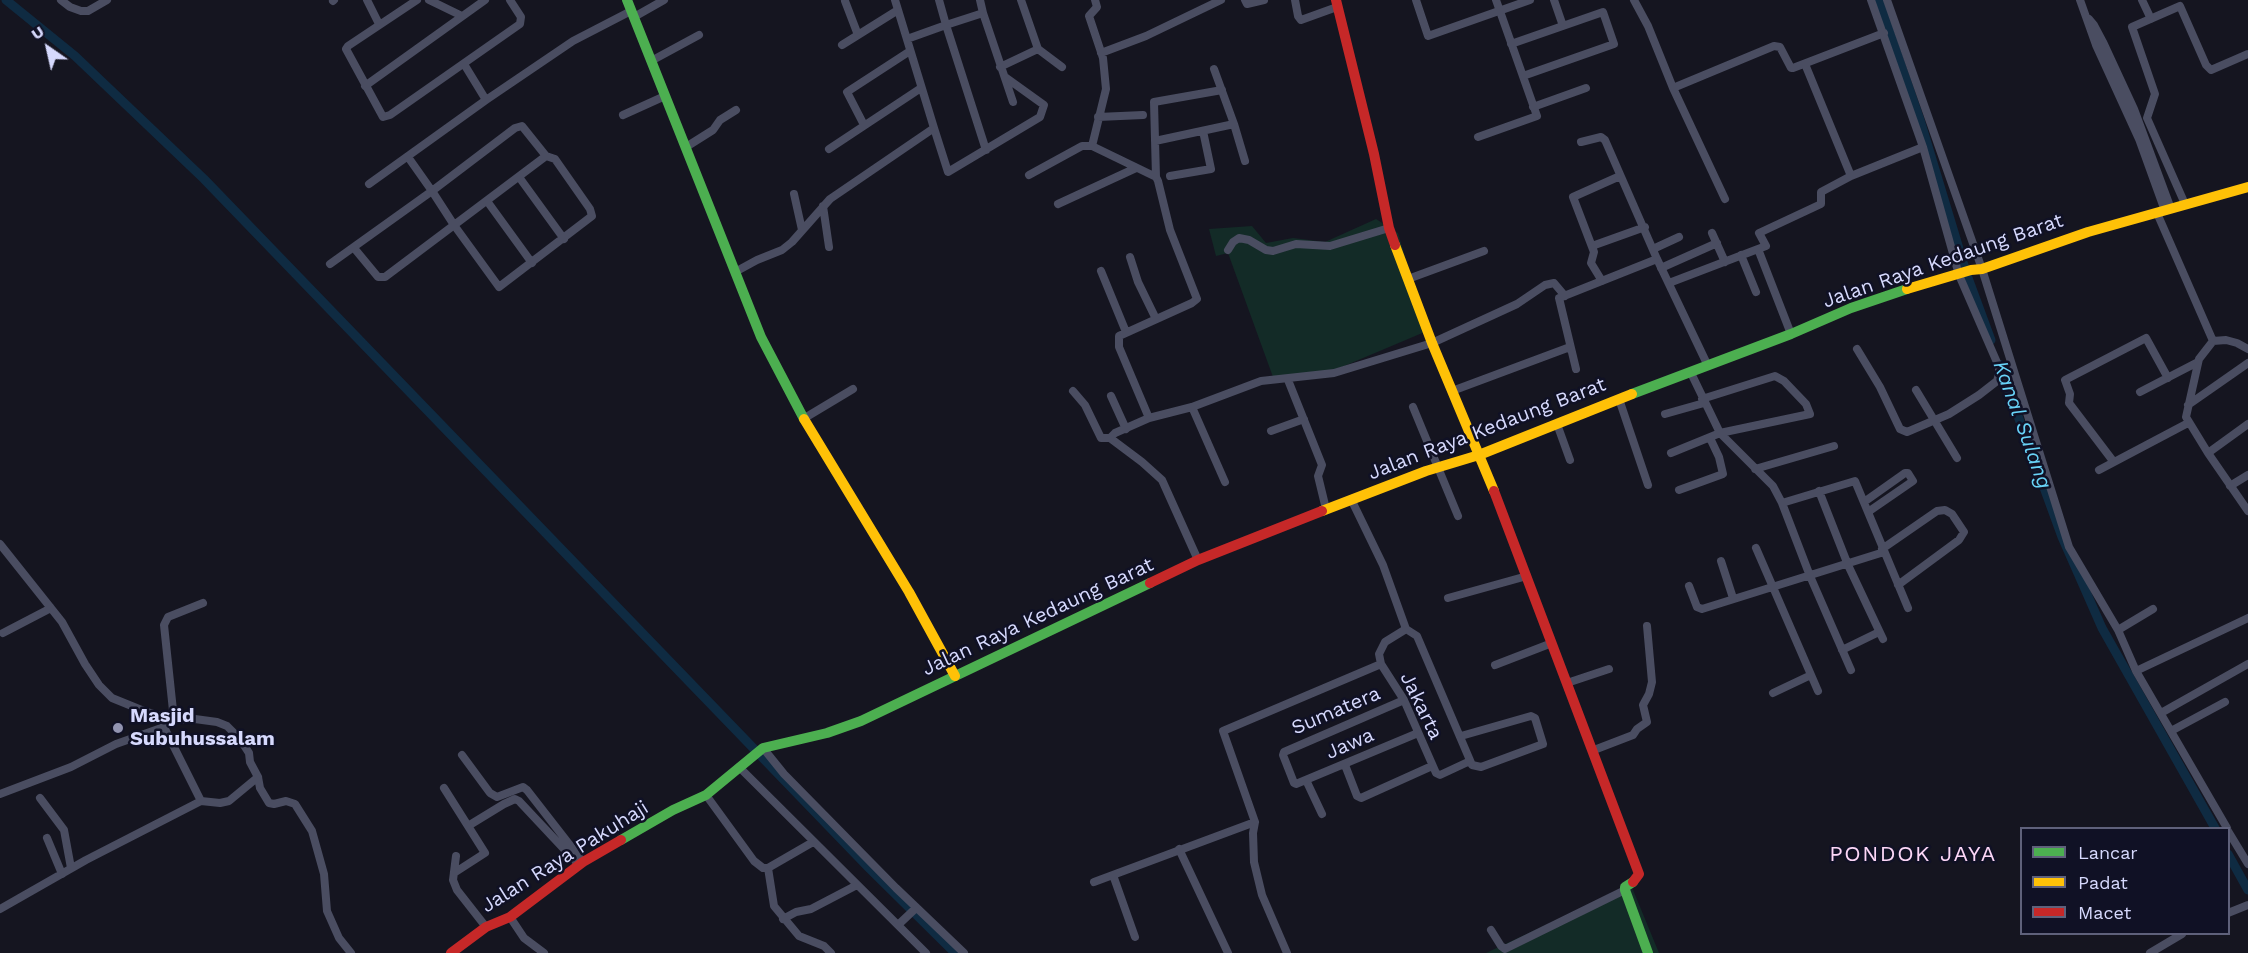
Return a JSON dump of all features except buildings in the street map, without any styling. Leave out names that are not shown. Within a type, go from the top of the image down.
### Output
[{"type":"street","points":[[61,0],[81,11],[93,8],[106,0]]},
{"type":"street","points":[[368,0],[380,24]]},
{"type":"street","points":[[417,0],[346,49],[382,115],[387,117],[520,24],[520,17],[510,0]]},
{"type":"street","points":[[429,0],[438,2],[462,16]]},
{"type":"street","points":[[365,86],[485,0]]},
{"type":"street","points":[[369,184],[573,40],[631,9],[664,0]]},
{"type":"street","points":[[895,0],[948,172],[1041,117],[1044,105],[1005,77]]},
{"type":"street","points":[[939,0],[986,150]]},
{"type":"street","points":[[980,0],[1013,102]]},
{"type":"street","points":[[1022,0],[1038,49],[1062,67]]},
{"type":"street","points":[[1092,146],[1106,88],[1101,53],[1089,16],[1097,7],[1095,0]]},
{"type":"street","points":[[1101,53],[1221,0]]},
{"type":"street","points":[[1245,0],[1247,4],[1264,0]]},
{"type":"street","points":[[1295,0],[1301,20],[1337,3],[1374,154],[1389,228],[1432,343],[1527,576],[1639,874],[1636,880],[1625,887],[1625,890],[1505,949],[1491,930]]},
{"type":"street","points":[[1416,0],[1428,36],[1530,0]]},
{"type":"street","points":[[1479,137],[1537,116],[1496,0]]},
{"type":"street","points":[[1554,0],[1563,26]]},
{"type":"street","points":[[1634,0],[1648,26],[1673,88],[1725,199]]},
{"type":"street","points":[[1857,350],[1880,387],[1900,429],[1907,432],[1934,421],[1979,395],[1997,381],[1999,374],[1999,367],[1964,273],[1923,147],[1871,0]]},
{"type":"street","points":[[1887,0],[1982,269],[2069,547],[2118,630],[2136,671],[2226,827]]},
{"type":"street","points":[[2080,0],[2103,42],[2131,111],[2162,194],[2164,211],[2213,341]]},
{"type":"street","points":[[2142,0],[2151,19]]},
{"type":"street","points":[[845,1],[858,35]]},
{"type":"street","points":[[2184,204],[2147,118],[2155,94],[2132,27],[2180,6],[2206,65],[2211,70],[2248,54]]},
{"type":"street","points":[[631,9],[761,337],[803,419],[909,592],[955,676]]},
{"type":"street","points":[[842,45],[898,10]]},
{"type":"street","points":[[1511,44],[1603,12],[1614,44],[1523,76]]},
{"type":"street","points":[[907,39],[984,13]]},
{"type":"street","points":[[1673,88],[1774,46],[1780,47],[1791,68],[1884,33]]},
{"type":"street","points":[[651,61],[699,35]]},
{"type":"street","points":[[1000,67],[1038,49]]},
{"type":"street","points":[[864,125],[847,92],[910,51]]},
{"type":"street","points":[[464,64],[486,100]]},
{"type":"street","points":[[1805,64],[1851,176]]},
{"type":"street","points":[[1214,69],[1245,161]]},
{"type":"street","points":[[829,149],[921,88]]},
{"type":"street","points":[[1533,107],[1586,88]]},
{"type":"street","points":[[1149,418],[1119,347],[1119,336],[1197,299],[1170,230],[1156,177],[1154,102],[1221,90]]},
{"type":"street","points":[[623,115],[665,96]]},
{"type":"street","points":[[686,147],[713,130],[720,120],[736,110]]},
{"type":"street","points":[[1098,117],[1143,115]]},
{"type":"street","points":[[1155,141],[1234,124]]},
{"type":"street","points":[[330,264],[432,191],[515,128],[522,126],[546,156],[553,157],[558,162],[592,213],[591,217],[501,286],[497,286],[454,225],[432,191],[408,157]]},
{"type":"street","points":[[735,272],[782,250],[823,206],[842,190],[934,128]]},
{"type":"street","points":[[1170,176],[1211,169],[1203,130]]},
{"type":"street","points":[[1581,142],[1604,138],[1645,227],[1661,268],[1708,366]]},
{"type":"street","points":[[1029,175],[1080,146],[1092,146],[1156,177]]},
{"type":"street","points":[[1669,283],[1766,246],[1759,233],[1821,204],[1821,192],[1851,176],[1923,147]]},
{"type":"street","points":[[354,248],[378,277],[385,277],[546,156]]},
{"type":"street","points":[[1058,204],[1136,168]]},
{"type":"street","points":[[1602,281],[1591,263],[1594,252],[1573,197],[1620,176]]},
{"type":"street","points":[[519,177],[564,239]]},
{"type":"street","name":"Jalan Raya Kedaung Barat","points":[[760,750],[775,744],[827,733],[861,721],[1198,561],[1351,499],[1479,455],[1691,373],[1851,308],[1897,292],[1982,269],[2088,232],[2248,187]]},
{"type":"street","points":[[794,194],[802,230]]},
{"type":"street","points":[[487,201],[531,263]]},
{"type":"street","points":[[823,206],[829,247]]},
{"type":"street","points":[[1592,246],[1645,227]]},
{"type":"street","points":[[1228,250],[1239,238],[1273,251],[1296,244],[1330,246],[1389,228]]},
{"type":"street","points":[[1712,233],[1725,262]]},
{"type":"street","points":[[1653,249],[1679,237]]},
{"type":"street","points":[[1661,268],[1717,243]]},
{"type":"street","points":[[1758,249],[1791,334]]},
{"type":"street","points":[[1408,279],[1484,251]]},
{"type":"street","points":[[1741,255],[1756,292]]},
{"type":"street","points":[[1130,257],[1138,282],[1156,319]]},
{"type":"street","points":[[1576,369],[1559,300],[1657,259]]},
{"type":"street","points":[[1101,271],[1126,332]]},
{"type":"street","points":[[1110,438],[1115,433],[1149,418],[1192,407],[1261,381],[1288,380],[1334,373],[1432,343],[1517,304],[1545,285],[1554,283],[1565,296]]},
{"type":"street","points":[[2113,461],[2068,404],[2070,394],[2066,380],[2146,338],[2168,378]]},
{"type":"street","points":[[2213,341],[2226,340],[2248,349]]},
{"type":"street","points":[[2213,341],[2198,362],[2186,417],[2248,511]]},
{"type":"street","points":[[1452,391],[1570,347]]},
{"type":"street","points":[[2140,392],[2198,362]]},
{"type":"street","points":[[2188,405],[2248,363]]},
{"type":"street","points":[[1691,373],[1720,433],[1773,486],[1851,670]]},
{"type":"street","points":[[1665,414],[1775,376],[1784,381],[1806,404],[1810,414],[1720,433],[1671,453]]},
{"type":"street","points":[[1288,380],[1322,465],[1318,476],[1326,509]]},
{"type":"street","points":[[803,419],[853,390]]},
{"type":"street","points":[[1916,390],[1957,458]]},
{"type":"street","points":[[1073,391],[1085,405],[1101,438],[1110,438],[1143,462],[1162,480],[1198,561]]},
{"type":"street","points":[[1111,396],[1126,429]]},
{"type":"street","points":[[1619,399],[1648,485]]},
{"type":"street","points":[[1192,407],[1225,482]]},
{"type":"street","points":[[1413,407],[1458,516]]},
{"type":"street","points":[[1272,431],[1304,418]]},
{"type":"street","points":[[2099,470],[2188,423]]},
{"type":"street","points":[[1557,424],[1570,460]]},
{"type":"street","points":[[2208,453],[2248,424]]},
{"type":"street","points":[[1679,490],[1723,474],[1719,457],[1710,438]]},
{"type":"street","points":[[1755,469],[1834,446]]},
{"type":"street","points":[[1864,502],[1908,473],[1912,481],[1868,512]]},
{"type":"street","points":[[2230,486],[2248,475]]},
{"type":"street","points":[[1782,503],[1855,481],[1908,608]]},
{"type":"street","points":[[1819,491],[1848,565],[1881,635],[1842,650]]},
{"type":"street","name":"Jakarta","points":[[1351,499],[1383,565],[1406,629],[1417,636],[1472,765],[1481,767],[1543,744],[1535,718],[1531,716],[1461,736]]},
{"type":"street","points":[[1689,586],[1697,607],[1700,609],[1848,565],[1883,551],[1937,511],[1945,510],[1952,514],[1964,532],[1959,540],[1898,585]]},
{"type":"street","points":[[0,544],[62,622],[85,664],[103,690],[112,698],[129,706],[174,720],[195,719],[227,726],[247,750],[249,762],[258,777],[260,788],[270,803],[286,801],[295,804],[312,831],[324,874],[327,911],[339,938],[351,953]]},
{"type":"street","points":[[1756,548],[1818,691]]},
{"type":"street","points":[[1721,561],[1733,598]]},
{"type":"street","points":[[1448,598],[1527,576]]},
{"type":"street","points":[[174,720],[165,620],[168,616],[203,603]]},
{"type":"street","points":[[3,633],[51,608]]},
{"type":"street","points":[[2118,630],[2153,609]]},
{"type":"street","points":[[2136,671],[2248,618]]},
{"type":"street","points":[[1594,750],[1634,735],[1636,729],[1647,722],[1643,705],[1652,682],[1647,626]]},
{"type":"street","name":"Jakarta","points":[[1406,629],[1385,642],[1379,654],[1381,664],[1404,700],[1436,773],[1440,775],[1470,761]]},
{"type":"street","points":[[1495,665],[1552,643]]},
{"type":"street","points":[[1287,953],[1263,895],[1254,862],[1255,822],[1223,731],[1381,664]]},
{"type":"street","points":[[2162,713],[2248,664]]},
{"type":"street","points":[[1567,683],[1609,669]]},
{"type":"street","points":[[1773,693],[1811,675]]},
{"type":"street","name":"Sumatera","points":[[1295,784],[1283,754],[1404,700]]},
{"type":"street","points":[[2171,731],[2225,702]]},
{"type":"street","points":[[0,794],[71,766],[116,744],[164,727],[174,720]]},
{"type":"street","points":[[164,727],[201,801]]},
{"type":"street","name":"Jawa","points":[[1295,784],[1418,733]]},
{"type":"street","points":[[760,750],[915,909],[964,953]]},
{"type":"street","name":"Jalan Raya Pakuhaji","points":[[456,951],[486,927],[510,917],[581,864],[673,810],[706,795],[760,750]]},
{"type":"street","points":[[462,755],[484,786],[497,797],[523,787],[527,790],[581,864]]},
{"type":"street","points":[[742,765],[813,842],[900,924],[926,953]]},
{"type":"street","points":[[1345,765],[1359,798],[1432,766]]},
{"type":"street","points":[[0,909],[71,868],[201,801],[220,803],[229,801],[258,777]]},
{"type":"street","points":[[1306,780],[1322,814]]},
{"type":"street","points":[[444,788],[485,853],[453,873]]},
{"type":"street","points":[[706,795],[754,861],[763,868],[768,868],[813,842]]},
{"type":"street","points":[[40,798],[64,830],[71,868]]},
{"type":"street","points":[[468,826],[504,804],[519,801],[581,864]]},
{"type":"street","points":[[1094,882],[1255,822]]},
{"type":"street","points":[[2230,833],[2248,864]]},
{"type":"street","points":[[47,838],[62,874]]},
{"type":"street","points":[[1179,849],[1228,953]]},
{"type":"street","points":[[456,856],[453,873],[457,890],[486,927]]},
{"type":"street","points":[[768,868],[774,906],[783,919],[799,936],[824,946],[831,953]]},
{"type":"street","points":[[1113,875],[1135,937]]},
{"type":"street","points":[[783,919],[796,912],[811,909],[857,885]]},
{"type":"street","points":[[1625,890],[1648,953]]},
{"type":"street","points":[[2230,913],[2248,905]]},
{"type":"street","points":[[900,924],[915,909]]},
{"type":"street","points":[[510,917],[524,938],[544,953]]},
{"type":"street","points":[[2150,953],[2179,935]]},
{"type":"green space","points":[[1376,219],[1398,233],[1427,331],[1330,372],[1273,377],[1228,253],[1216,256],[1209,229],[1252,226],[1266,243],[1293,238],[1325,242]]},
{"type":"green space","points":[[1631,885],[1659,953],[1486,953]]},
{"type":"waterway","points":[[6,0],[75,56],[204,179],[870,869],[955,953]]},
{"type":"waterway","name":"Kanal Sulang","points":[[1879,0],[1921,123],[1967,275],[1991,340]]},
{"type":"waterway","name":"Kanal Sulang","points":[[1999,364],[2062,537],[2102,628],[2214,827]]},
{"type":"waterway","name":"Kanal Sulang","points":[[2230,858],[2248,890]]},
{"type":"traffic: fast","points":[[627,0],[761,337],[804,419]]},
{"type":"traffic: fast","points":[[1632,394],[1791,334],[1851,308],[1907,289]]},
{"type":"traffic: fast","points":[[621,840],[673,810],[706,795],[763,748],[827,733],[861,721],[1150,583]]},
{"type":"traffic: fast","points":[[1633,882],[1625,887],[1625,890],[1648,953]]},
{"type":"traffic: slow","points":[[1907,289],[1971,270],[1982,269],[2088,232],[2248,187]]},
{"type":"traffic: slow","points":[[1395,245],[1432,343],[1494,491]]},
{"type":"traffic: slow","points":[[1322,511],[1426,471],[1479,455],[1632,394]]},
{"type":"traffic: slow","points":[[804,419],[909,592],[955,676]]},
{"type":"traffic: jam","points":[[1336,0],[1374,154],[1389,228],[1395,245]]},
{"type":"traffic: jam","points":[[1494,491],[1639,874],[1633,882]]},
{"type":"traffic: jam","points":[[1150,583],[1198,560],[1322,511]]},
{"type":"traffic: jam","points":[[451,953],[486,927],[510,917],[583,862],[621,840]]},
{"type":"place","name":"Masjid Subuhussalam","points":[[118,728]]},
{"type":"district","name":"PONDOK JAYA","points":[[1913,855]]}]
